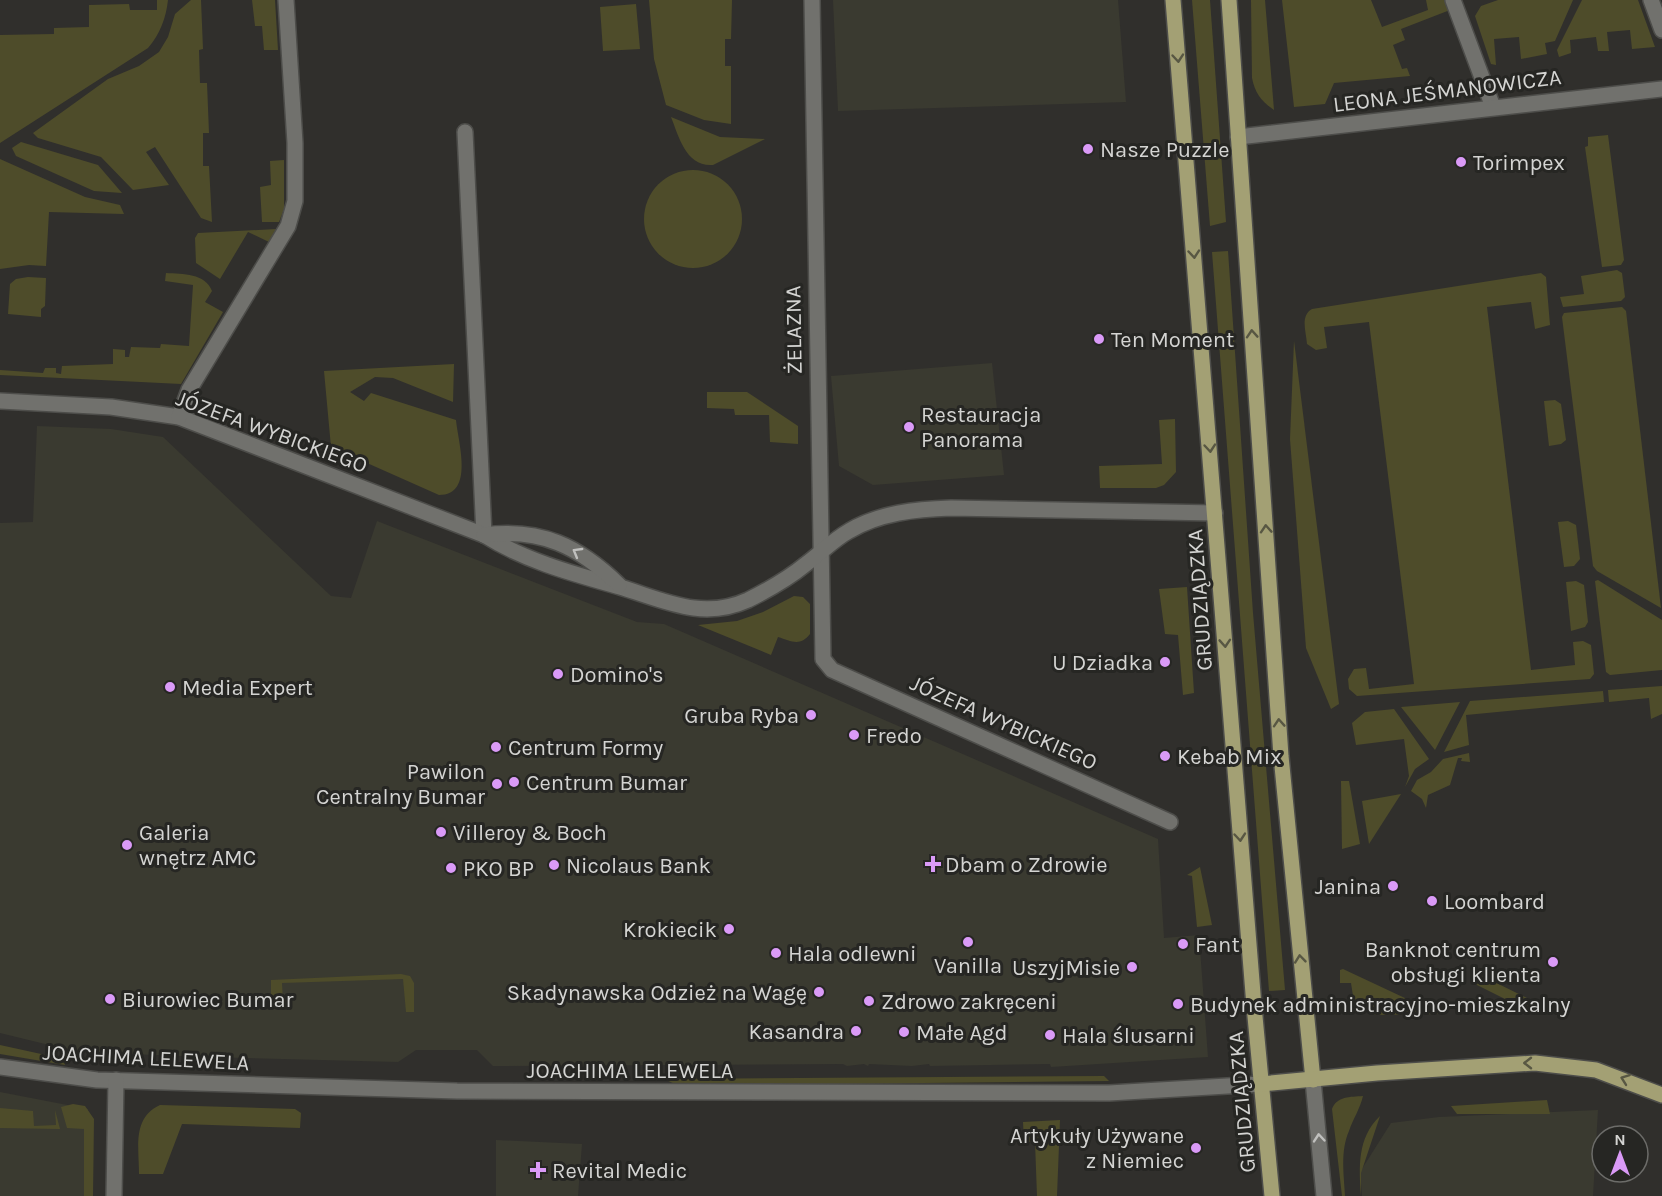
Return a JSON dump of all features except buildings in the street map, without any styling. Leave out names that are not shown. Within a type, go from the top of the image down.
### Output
[{"type":"main road","name":"GRUDZIĄDZKA","points":[[1173,0],[1272,1196]]},
{"type":"main road","points":[[1228,0],[1281,756],[1313,1080]]},
{"type":"main road","points":[[1261,1084],[1410,1070],[1535,1063],[1596,1070],[1662,1095]]},
{"type":"street","points":[[179,417],[189,390],[244,303],[288,226],[293,212],[295,143],[286,0]]},
{"type":"street","name":"ŻELAZNA","points":[[812,0],[823,659]]},
{"type":"street","points":[[1453,0],[1493,107]]},
{"type":"street","points":[[1651,0],[1662,30]]},
{"type":"street","name":"LEONA JEŚMANOWICZA","points":[[1238,137],[1662,89]]},
{"type":"street","points":[[465,132],[484,535]]},
{"type":"street","name":"JÓZEFA WYBICKIEGO","points":[[0,401],[111,406],[179,417],[484,535],[512,550],[558,569],[623,588],[659,602],[688,608],[734,605],[783,581],[820,551],[866,522],[909,511],[932,508],[1215,513]]},
{"type":"street","name":"JÓZEFA WYBICKIEGO","points":[[484,535],[516,532],[555,541],[598,566],[623,588]]},
{"type":"street","name":"JÓZEFA WYBICKIEGO","points":[[823,659],[832,670],[1170,822]]},
{"type":"street","name":"JOACHIMA LELEWELA","points":[[0,1067],[76,1079],[414,1090],[622,1093],[1108,1094],[1261,1084]]},
{"type":"street","points":[[114,1196],[116,1080]]},
{"type":"street","points":[[1313,1080],[1324,1196]]},
{"type":"shaded area","points":[[157,0],[168,0],[167,7],[159,31],[148,48],[0,143],[0,35],[54,34],[54,28],[89,27],[89,5],[129,4],[130,10],[157,10]]},
{"type":"shaded area","points":[[191,0],[201,0],[203,49],[199,50],[200,83],[207,83],[209,133],[203,133],[203,166],[209,166],[212,222],[201,218],[155,147],[146,152],[169,185],[133,190],[101,157],[38,138],[33,133],[108,79],[139,66],[159,52],[168,37],[175,14]]},
{"type":"shaded area","points":[[252,0],[275,0],[278,50],[264,50],[262,26],[255,26]]},
{"type":"shaded area","points":[[649,0],[732,0],[731,39],[725,39],[725,66],[731,66],[731,124],[704,120],[666,105],[654,59]]},
{"type":"shaded area","points":[[833,0],[1118,0],[1126,102],[838,111]]},
{"type":"shaded area","points":[[1192,0],[1210,0],[1226,222],[1210,226]]},
{"type":"shaded area","points":[[1251,0],[1265,0],[1274,110],[1259,96],[1252,78]]},
{"type":"shaded area","points":[[1282,0],[1371,0],[1382,27],[1428,10],[1426,0],[1446,0],[1450,10],[1401,29],[1405,40],[1393,45],[1402,69],[1407,68],[1410,76],[1334,83],[1325,104],[1294,107]]},
{"type":"shaded area","points":[[1498,0],[1573,0],[1555,41],[1545,43],[1547,54],[1521,59],[1519,37],[1494,39],[1496,65],[1491,64],[1475,16],[1481,6]]},
{"type":"shaded area","points":[[1582,0],[1638,0],[1655,47],[1632,49],[1630,30],[1607,32],[1609,51],[1598,51],[1596,37],[1570,40],[1571,53],[1559,57],[1557,50]]},
{"type":"shaded area","points":[[636,4],[640,49],[603,51],[600,7]]},
{"type":"shaded area","points":[[671,117],[720,137],[765,139],[713,165],[704,164],[696,161],[685,149]]},
{"type":"shaded area","points":[[1608,135],[1624,260],[1621,265],[1602,267],[1585,147],[1588,146],[1588,137]]},
{"type":"shaded area","points":[[21,142],[98,165],[122,193],[94,191],[16,156],[12,148]]},
{"type":"shaded area","points":[[0,159],[85,197],[120,205],[124,214],[49,212],[46,266],[29,265],[0,269]]},
{"type":"shaded area","points":[[284,160],[284,209],[279,222],[262,222],[260,187],[271,185],[270,161]]},
{"type":"shaded area","points":[[693,170],[712,174],[728,184],[738,200],[742,219],[738,238],[728,254],[712,264],[693,268],[674,264],[658,254],[648,238],[644,219],[648,200],[658,184],[674,174]]},
{"type":"shaded area","points":[[276,229],[269,242],[248,232],[220,279],[196,263],[195,238],[198,233]]},
{"type":"shaded area","points":[[1228,251],[1253,613],[1285,990],[1269,991],[1212,252]]},
{"type":"shaded area","points":[[1617,270],[1622,273],[1625,297],[1621,301],[1563,307],[1560,297],[1584,294],[1581,276]]},
{"type":"shaded area","points":[[166,273],[193,276],[204,281],[212,291],[205,302],[223,312],[181,384],[0,375],[0,370],[43,373],[45,368],[56,368],[56,373],[61,374],[62,366],[113,364],[113,349],[125,350],[125,357],[129,357],[131,347],[160,348],[161,344],[189,346],[193,285],[165,281]]},
{"type":"shaded area","points":[[1541,273],[1546,277],[1550,325],[1535,329],[1531,302],[1487,307],[1531,670],[1575,665],[1573,642],[1583,641],[1591,645],[1594,674],[1590,679],[1357,696],[1349,689],[1348,679],[1354,669],[1366,668],[1369,689],[1414,684],[1369,322],[1324,327],[1327,348],[1316,350],[1307,344],[1306,316],[1312,309]]},
{"type":"shaded area","points":[[46,278],[45,306],[41,309],[41,317],[8,314],[10,284],[16,279]]},
{"type":"shaded area","points":[[1622,307],[1626,311],[1661,608],[1597,571],[1593,566],[1562,317],[1564,313]]},
{"type":"shaded area","points":[[1294,341],[1339,704],[1331,709],[1306,648],[1290,439]]},
{"type":"shaded area","points":[[992,363],[1004,475],[873,485],[839,466],[831,376]]},
{"type":"shaded area","points":[[454,364],[453,402],[393,378],[375,377],[350,392],[364,401],[371,393],[456,420],[462,466],[457,486],[450,493],[439,495],[331,447],[324,371]]},
{"type":"shaded area","points":[[707,392],[747,392],[798,426],[798,444],[770,442],[769,415],[735,415],[734,409],[707,408]]},
{"type":"shaded area","points":[[1555,400],[1561,404],[1566,440],[1561,444],[1549,446],[1544,401]]},
{"type":"shaded area","points":[[1175,419],[1176,472],[1164,485],[1156,488],[1100,488],[1099,466],[1162,464],[1159,420]]},
{"type":"shaded area","name":"Centrum Bumar","points":[[37,426],[111,429],[163,437],[331,596],[351,598],[377,521],[637,622],[664,624],[1158,839],[1164,938],[1199,935],[1208,1057],[1051,1067],[1050,1064],[493,1066],[477,1050],[416,1050],[398,1062],[207,1057],[78,1052],[0,1033],[0,523],[33,522]]},
{"type":"shaded area","points":[[1568,521],[1576,525],[1580,559],[1574,566],[1564,567],[1558,522]]},
{"type":"shaded area","points":[[1598,580],[1662,620],[1662,670],[1610,675],[1606,672],[1595,581]]},
{"type":"shaded area","points":[[1576,581],[1584,585],[1588,622],[1585,627],[1571,631],[1566,582]]},
{"type":"shaded area","points":[[1187,587],[1194,693],[1183,695],[1178,635],[1165,634],[1159,589]]},
{"type":"shaded area","points":[[794,596],[803,597],[810,604],[810,634],[799,642],[778,637],[771,655],[698,625],[737,621],[763,612]]},
{"type":"shaded area","points":[[1662,686],[1662,714],[1651,719],[1649,698],[1609,702],[1608,690]]},
{"type":"shaded area","points":[[1603,691],[1604,702],[1466,715],[1469,745],[1444,752],[1470,701]]},
{"type":"shaded area","points":[[1460,702],[1435,750],[1401,707]]},
{"type":"shaded area","points":[[1394,709],[1429,759],[1415,769],[1405,787],[1409,776],[1404,739],[1356,745],[1352,723],[1365,712]]},
{"type":"shaded area","points":[[1469,753],[1470,762],[1461,761],[1462,758],[1458,758],[1450,785],[1428,795],[1426,808],[1422,799],[1411,791],[1417,780],[1431,772],[1443,759]]},
{"type":"shaded area","points":[[1341,781],[1349,781],[1360,844],[1342,849]]},
{"type":"shaded area","points":[[1401,794],[1369,844],[1362,801]]},
{"type":"shaded area","points":[[1200,867],[1212,925],[1197,927],[1192,876],[1187,875]]},
{"type":"shaded area","points":[[1343,969],[1439,1014],[1375,1015],[1354,1002],[1351,983],[1340,983],[1340,970]]},
{"type":"shaded area","points":[[1474,972],[1537,1003],[1534,1006],[1515,1004],[1475,984]]},
{"type":"shaded area","points":[[401,974],[410,976],[414,983],[414,1012],[406,1012],[403,979],[282,983],[283,1003],[280,1008],[271,1004],[271,980]]},
{"type":"shaded area","points":[[0,1045],[64,1059],[65,1065],[0,1054]]},
{"type":"shaded area","points":[[1104,1076],[1109,1081],[732,1085],[675,1084],[664,1079]]},
{"type":"shaded area","points":[[0,1092],[88,1109],[89,1196],[0,1196]]},
{"type":"shaded area","points":[[1363,1096],[1344,1147],[1345,1196],[1342,1196],[1332,1109],[1341,1099]]},
{"type":"shaded area","points":[[1547,1100],[1550,1114],[1457,1114],[1451,1106]]},
{"type":"shaded area","points":[[73,1104],[85,1106],[94,1119],[93,1196],[84,1196],[84,1129],[67,1128],[61,1107]]},
{"type":"shaded area","points":[[160,1105],[295,1109],[301,1113],[300,1128],[182,1124],[163,1174],[139,1174],[138,1144],[141,1125],[145,1117]]},
{"type":"shaded area","points":[[0,1108],[33,1111],[34,1126],[56,1125],[55,1110],[60,1129],[0,1128]]},
{"type":"shaded area","points":[[1598,1110],[1597,1124],[1590,1124],[1590,1184],[1594,1184],[1593,1196],[1362,1196],[1360,1172],[1391,1123],[1439,1117]]},
{"type":"shaded area","points":[[1380,1116],[1361,1173],[1361,1196],[1360,1164],[1363,1143],[1372,1125]]},
{"type":"shaded area","points":[[1060,1120],[1057,1196],[1037,1196],[1035,1142],[1024,1142],[1023,1122]]},
{"type":"shaded area","name":"Revital Medic","points":[[496,1140],[582,1144],[578,1196],[496,1196]]},
{"type":"place","name":"Nasze Puzzle","points":[[1088,149]]},
{"type":"place","name":"Torimpex","points":[[1461,162]]},
{"type":"place","name":"Ten Moment","points":[[1099,339]]},
{"type":"place","name":"Restauracja Panorama","points":[[909,427]]},
{"type":"place","name":"U Dziadka","points":[[1165,662]]},
{"type":"place","name":"Domino's","points":[[558,674]]},
{"type":"place","name":"Media Expert","points":[[170,687]]},
{"type":"place","name":"Gruba Ryba","points":[[811,715]]},
{"type":"place","name":"Fredo","points":[[854,735]]},
{"type":"place","name":"Centrum Formy","points":[[496,747]]},
{"type":"place","name":"Kebab Mix","points":[[1165,756]]},
{"type":"place","name":"Centrum Bumar","points":[[514,782]]},
{"type":"place","name":"Pawilon Centralny Bumar","points":[[497,784]]},
{"type":"place","name":"Villeroy & Boch","points":[[441,832]]},
{"type":"place","name":"Galeria wnętrz AMC","points":[[127,845]]},
{"type":"place","name":"Dbam o Zdrowie","points":[[933,864]]},
{"type":"place","name":"Nicolaus Bank","points":[[554,865]]},
{"type":"place","name":"PKO BP","points":[[451,868]]},
{"type":"place","name":"Janina","points":[[1393,886]]},
{"type":"place","name":"Loombard","points":[[1432,901]]},
{"type":"place","name":"Krokiecik","points":[[729,929]]},
{"type":"place","name":"Vanilla","points":[[968,942]]},
{"type":"place","name":"Fant","points":[[1183,944]]},
{"type":"place","name":"Hala odlewni","points":[[776,953]]},
{"type":"place","name":"Banknot centrum obsługi klienta","points":[[1553,962]]},
{"type":"place","name":"UszyjMisie","points":[[1132,967]]},
{"type":"place","name":"Skadynawska Odzież na Wagę","points":[[819,992]]},
{"type":"place","name":"Biurowiec Bumar","points":[[110,999]]},
{"type":"place","name":"Zdrowo zakręceni","points":[[869,1001]]},
{"type":"place","name":"Budynek administracyjno-mieszkalny","points":[[1178,1004]]},
{"type":"place","name":"Kasandra","points":[[856,1031]]},
{"type":"place","name":"Małe Agd","points":[[904,1032]]},
{"type":"place","name":"Hala ślusarni","points":[[1050,1035]]},
{"type":"place","name":"Artykuły Używane z Niemiec","points":[[1196,1148]]},
{"type":"place","name":"Revital Medic","points":[[538,1170]]}]
